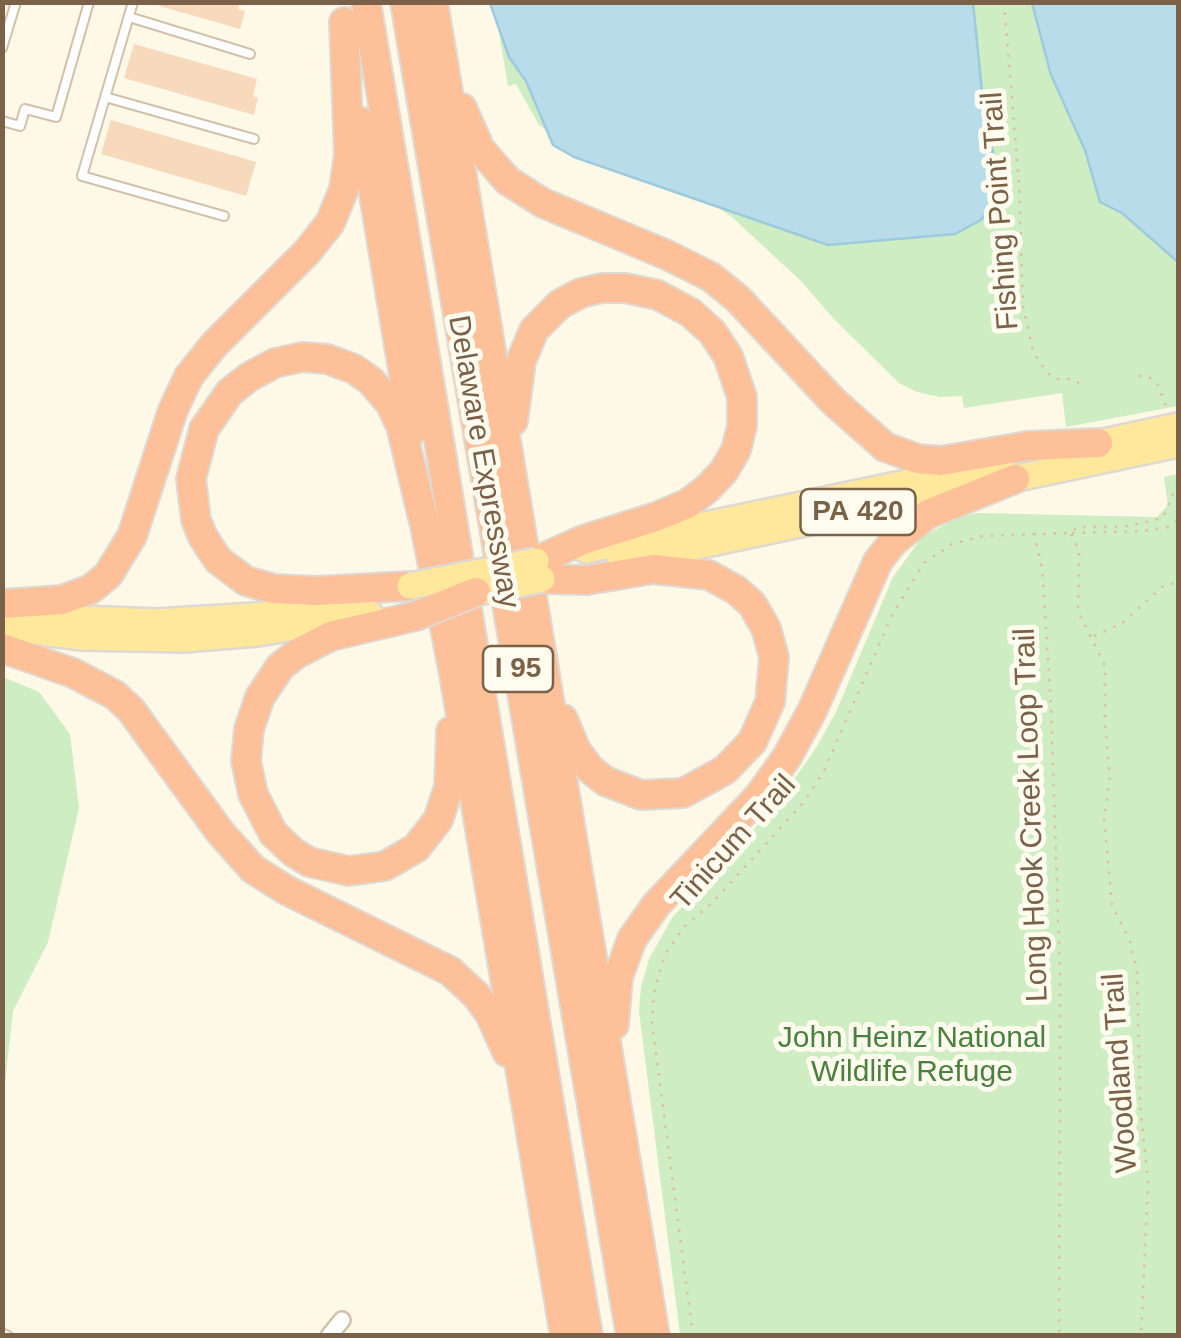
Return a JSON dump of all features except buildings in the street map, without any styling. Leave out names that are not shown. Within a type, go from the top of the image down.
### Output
[{"type":"highway","name":"Delaware Expressway","points":[[366,2],[588,1336]]},
{"type":"highway","name":"Delaware Expressway","points":[[405,2],[631,1336]]},
{"type":"highway","points":[[343,12],[418,458],[425,526],[565,1336]]},
{"type":"highway","points":[[2,606],[62,600],[91,589],[108,575],[132,536],[168,423],[189,376],[214,344],[308,252],[330,223],[344,189],[349,155],[343,12]]},
{"type":"highway","points":[[435,14],[470,131],[500,174],[543,203],[711,277],[738,299],[833,401],[885,447],[918,459],[941,461],[1028,446],[1098,443]]},
{"type":"highway","points":[[435,14],[656,1336]]},
{"type":"highway","points":[[516,502],[515,392],[528,340],[550,312],[581,293],[625,288],[670,300],[712,332],[728,356],[742,397],[740,438],[724,471],[687,504],[583,540],[539,570]]},
{"type":"highway","points":[[413,602],[282,590],[255,585],[230,572],[207,546],[194,509],[191,479],[199,439],[223,400],[265,368],[284,360],[310,357],[346,365],[371,380],[396,414],[425,526]]},
{"type":"highway","points":[[621,1130],[622,1092],[614,1007],[618,978],[632,939],[656,905],[760,796],[787,757],[812,711],[868,580],[887,549],[928,514],[1016,479]]},
{"type":"highway","points":[[536,626],[561,714],[576,750],[596,775],[622,790],[661,796],[703,785],[744,752],[765,716],[774,672],[771,642],[760,615],[736,590],[709,576],[666,569],[587,580],[539,570]]},
{"type":"highway","points":[[444,635],[450,764],[447,796],[434,828],[408,854],[376,869],[339,871],[301,857],[267,824],[250,783],[247,740],[260,696],[280,667],[306,648],[413,602],[476,592]]},
{"type":"highway","points":[[2,648],[96,682],[124,703],[220,832],[262,876],[428,958],[459,978],[484,1005],[502,1038],[530,1130]]},
{"type":"main road","name":"PA 420","points":[[2,627],[82,637],[184,639],[284,630],[1098,443],[1176,432]]},
{"type":"main road","name":"PA 420","points":[[476,592],[539,570],[1016,479],[1176,432]]},
{"type":"main road","name":"PA 420","points":[[2,606],[106,621],[207,620],[413,602]]},
{"type":"street","points":[[328,1336],[342,1320]]},
{"type":"lane","points":[[2,48],[16,2]]},
{"type":"lane","points":[[2,122],[20,126],[25,109],[56,117],[89,2]]},
{"type":"lane","points":[[133,2],[82,176],[224,216]]},
{"type":"lane","points":[[128,17],[250,54]]},
{"type":"lane","points":[[105,96],[254,139]]},
{"type":"path","name":"Fishing Point Trail","points":[[1004,2],[1019,184],[1022,306],[1033,351],[1046,372],[1056,379],[1073,379],[1082,386]]},
{"type":"path","points":[[1140,376],[1148,376],[1157,384],[1176,432]]},
{"type":"path","name":"Tinicum Trail","points":[[692,1336],[652,1023],[654,993],[665,954],[684,927],[713,902],[804,802],[824,771],[893,613],[924,563],[952,544],[983,536],[1070,533],[1078,527],[1123,527],[1163,518],[1178,482]]},
{"type":"path","points":[[1070,533],[1144,532],[1169,527],[1178,520]]},
{"type":"path","name":"Long Hook Creek Loop Trail","points":[[1034,533],[1042,568],[1051,706],[1060,975],[1059,1336]]},
{"type":"path","name":"Woodland Trail","points":[[1070,533],[1080,550],[1078,610],[1105,666],[1110,778],[1104,818],[1112,905],[1130,940],[1137,969],[1140,1102],[1148,1184],[1140,1336]]},
{"type":"path","points":[[1092,637],[1120,624],[1162,587],[1178,582]]},
{"type":"green space","points":[[494,3],[1178,3],[1178,406],[1066,427],[1062,393],[964,408],[962,396],[939,397],[899,383],[801,281],[733,218],[704,197],[567,146],[539,125],[516,84],[508,86]]},
{"type":"green space","name":"John Heinz National Wildlife Refuge","points":[[1178,474],[1178,1335],[680,1335],[639,1011],[649,959],[672,918],[776,805],[816,748],[836,712],[893,577],[922,537],[957,518],[977,513],[1157,517],[1168,505],[1164,477]]},
{"type":"green space","points":[[3,677],[39,692],[70,734],[79,808],[48,942],[13,1011],[3,1101]]},
{"type":"water","points":[[490,3],[973,3],[997,193],[981,220],[955,234],[828,245],[574,157],[553,145],[526,81],[509,57]]},
{"type":"water","points":[[1032,3],[1178,3],[1178,262],[1122,213],[1100,202],[1085,150],[1051,75]]}]
